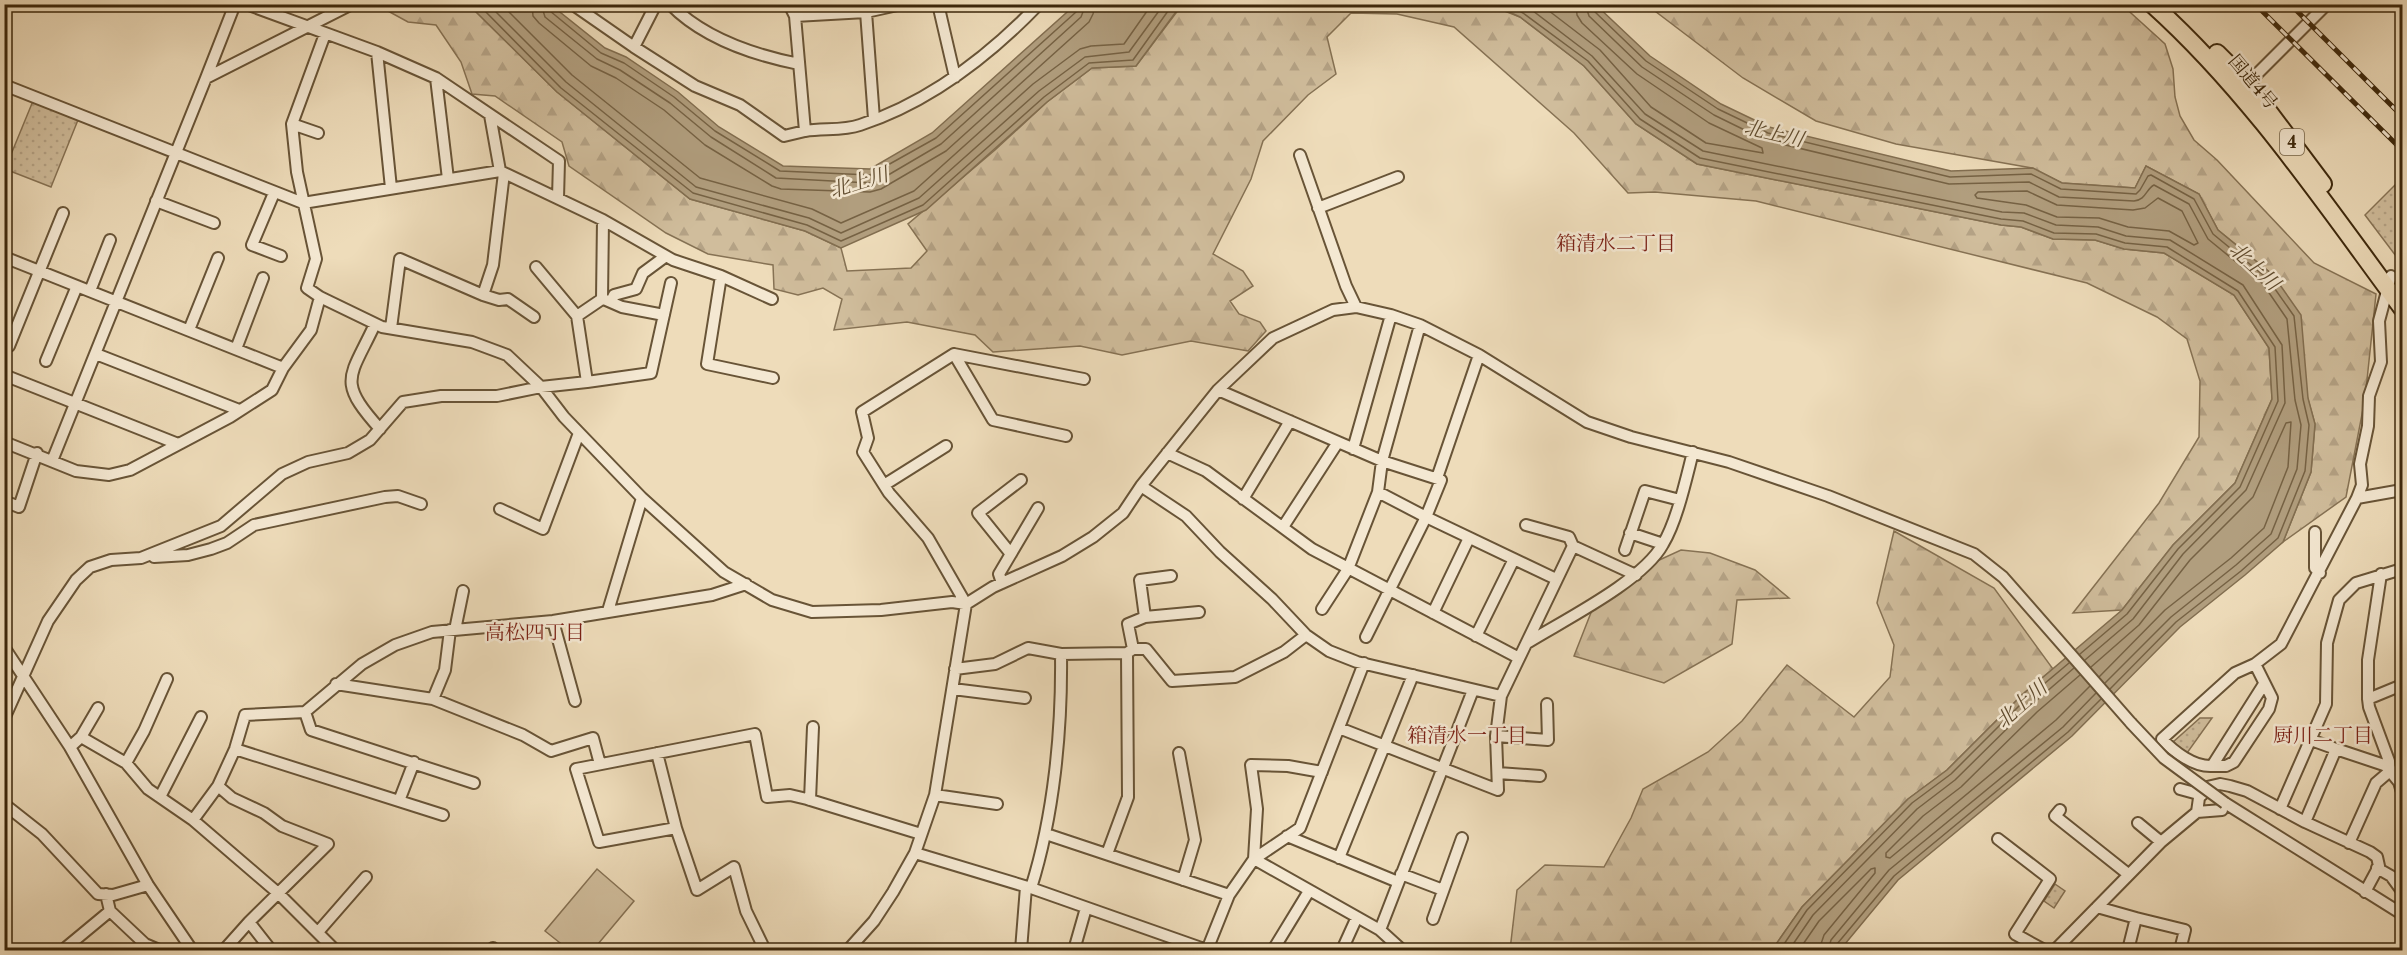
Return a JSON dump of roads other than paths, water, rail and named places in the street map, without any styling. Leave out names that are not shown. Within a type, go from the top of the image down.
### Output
[{"type":"highway","name":"国道4号","points":[[2152,4],[2243,88]]},
{"type":"highway","name":"国道4号","points":[[2167,4],[2243,88],[2394,285],[2403,308]]},
{"type":"street","points":[[52,461],[236,4]]},
{"type":"street","points":[[246,4],[307,29],[377,52],[436,78],[559,161],[558,198]]},
{"type":"street","points":[[206,78],[307,29],[352,4]]},
{"type":"street","points":[[572,4],[695,86],[740,105],[784,136],[805,131],[859,126],[925,97],[1001,42],[1039,4]]},
{"type":"street","points":[[634,47],[656,4]]},
{"type":"street","points":[[670,4],[690,20],[728,43],[766,57],[799,64]]},
{"type":"street","points":[[789,4],[795,16],[805,131]]},
{"type":"street","points":[[795,16],[866,12],[902,4]]},
{"type":"street","points":[[938,4],[955,77]]},
{"type":"street","points":[[2243,88],[2328,4]]},
{"type":"street","points":[[866,12],[874,119]]},
{"type":"street","points":[[325,34],[292,124],[303,202],[316,259],[307,288],[320,297],[375,324],[472,342],[507,355],[541,387],[579,433],[642,498],[724,572],[772,600],[812,612],[881,610],[952,602],[966,604],[1002,583],[1062,556],[1093,537],[1123,513],[1141,486],[1218,390],[1273,338],[1333,310],[1356,307],[1420,325],[1479,355],[1587,422],[1631,437],[1729,462],[1828,496],[1974,554],[2003,577],[2164,758],[2225,803],[2403,914]]},
{"type":"street","points":[[377,52],[391,188]]},
{"type":"street","points":[[436,78],[448,179]]},
{"type":"street","points":[[4,85],[274,193],[303,202],[502,172],[603,220],[666,256],[721,276],[772,299]]},
{"type":"street","points":[[483,295],[493,265],[502,172],[490,115]]},
{"type":"street","points":[[292,124],[318,133]]},
{"type":"street","points":[[1300,155],[1346,286],[1356,307]]},
{"type":"street","points":[[1318,208],[1398,177]]},
{"type":"street","points":[[274,193],[252,245],[281,256]]},
{"type":"street","points":[[156,201],[214,223]]},
{"type":"street","points":[[9,346],[63,213]]},
{"type":"street","points":[[603,220],[607,301]]},
{"type":"street","points":[[90,291],[110,240]]},
{"type":"street","points":[[577,316],[614,295],[636,289],[643,273],[666,256]]},
{"type":"street","points":[[4,257],[283,368]]},
{"type":"street","points":[[189,330],[218,258]]},
{"type":"street","points":[[391,328],[400,259],[483,295],[499,300],[508,299],[534,317]]},
{"type":"street","points":[[536,267],[577,316],[587,382]]},
{"type":"street","points":[[721,276],[707,364],[773,378]]},
{"type":"street","points":[[236,349],[263,278]]},
{"type":"street","points":[[141,558],[221,526],[282,474],[308,462],[348,453],[370,440],[403,402],[441,396],[497,396],[541,387],[651,373],[671,283]]},
{"type":"street","points":[[2255,664],[2271,698],[2269,709],[2234,762],[2226,766],[2202,767],[2162,739],[2235,673],[2255,664],[2281,644],[2320,573],[2358,498],[2362,485],[2360,464],[2368,426],[2369,396],[2381,362],[2379,321],[2394,285]]},
{"type":"street","points":[[46,361],[77,286]]},
{"type":"street","points":[[4,442],[37,453],[76,471],[109,476],[130,470],[272,390],[283,368],[311,330],[320,297]]},
{"type":"street","points":[[607,301],[664,315]]},
{"type":"street","points":[[1353,449],[1391,315]]},
{"type":"street","points":[[375,324],[350,378],[352,393],[361,408],[380,429]]},
{"type":"street","points":[[1323,609],[1348,569],[1378,492],[1382,461],[1420,325]]},
{"type":"street","points":[[96,354],[239,410]]},
{"type":"street","points":[[954,354],[993,420],[1066,436]]},
{"type":"street","points":[[848,951],[874,921],[915,853],[935,795],[966,604],[928,538],[884,485],[863,452],[868,438],[862,412],[954,354],[1084,379]]},
{"type":"street","points":[[1437,478],[1479,355]]},
{"type":"street","points":[[4,375],[178,444]]},
{"type":"street","points":[[1218,390],[1382,461],[1441,480],[1426,517],[1366,637]]},
{"type":"street","points":[[1243,499],[1290,422]]},
{"type":"street","points":[[500,508],[543,530],[579,433]]},
{"type":"street","points":[[1283,527],[1338,442]]},
{"type":"street","points":[[884,485],[946,446]]},
{"type":"street","points":[[1526,643],[1636,575],[1663,544],[1680,500],[1693,452]]},
{"type":"street","points":[[4,501],[19,507],[37,453]]},
{"type":"street","points":[[1167,453],[1206,471],[1312,549],[1519,658]]},
{"type":"street","points":[[1011,554],[978,513],[1021,480]]},
{"type":"street","points":[[1141,486],[1186,516],[1306,635],[1329,651],[1364,663],[1501,696]]},
{"type":"street","points":[[2358,498],[2403,490]]},
{"type":"street","points":[[1624,550],[1645,491],[1680,500]]},
{"type":"street","points":[[1378,492],[1556,579]]},
{"type":"street","points":[[4,719],[9,695],[23,674],[48,621],[76,580],[90,567],[111,560],[196,553],[227,543],[254,525],[385,497],[398,496],[421,504]]},
{"type":"street","points":[[608,611],[642,498]]},
{"type":"street","points":[[1002,583],[999,574],[1038,508]]},
{"type":"street","points":[[1526,525],[1569,537],[1573,546],[1636,575]]},
{"type":"street","points":[[2315,532],[2315,568],[2320,573]]},
{"type":"street","points":[[1630,533],[1663,544]]},
{"type":"street","points":[[1433,614],[1469,538]]},
{"type":"street","points":[[1339,728],[1498,790],[1496,736],[1501,696],[1573,546]]},
{"type":"street","points":[[1476,636],[1514,559]]},
{"type":"street","points":[[2280,809],[2326,704],[2327,643],[2339,600],[2356,583],[2403,569]]},
{"type":"street","points":[[2381,574],[2368,651],[2367,683],[2369,708],[2389,761],[2390,771]]},
{"type":"street","points":[[1145,617],[1140,580],[1171,576]]},
{"type":"street","points":[[193,820],[218,786],[235,749],[245,715],[305,712],[362,663],[395,645],[432,632],[553,621],[712,595],[746,584]]},
{"type":"street","points":[[433,699],[445,670],[463,591]]},
{"type":"street","points":[[1107,854],[1128,797],[1130,651],[1128,624],[1145,617],[1199,612]]},
{"type":"street","points":[[553,621],[574,701]]},
{"type":"street","points":[[955,669],[995,664],[1028,648],[1061,654],[1146,649],[1172,681],[1235,676],[1284,652],[1306,635]]},
{"type":"street","points":[[4,647],[70,747],[148,885],[192,951]]},
{"type":"street","points":[[1021,951],[1028,887],[1046,834],[1062,697],[1061,654]]},
{"type":"street","points":[[915,853],[1028,887],[1176,945],[1207,950],[1229,895],[1254,859],[1299,828],[1364,663]]},
{"type":"street","points":[[1339,858],[1413,675]]},
{"type":"street","points":[[126,764],[144,731],[167,679]]},
{"type":"street","points":[[336,684],[433,699],[523,735],[551,751],[593,738],[600,764]]},
{"type":"street","points":[[2212,766],[2264,684]]},
{"type":"street","points":[[2368,699],[2403,685]]},
{"type":"street","points":[[953,689],[1025,698]]},
{"type":"street","points":[[1380,930],[1473,690]]},
{"type":"street","points":[[1496,736],[1548,740],[1547,704]]},
{"type":"street","points":[[70,747],[81,737],[98,708]]},
{"type":"street","points":[[305,712],[310,730],[474,783]]},
{"type":"street","points":[[160,797],[201,717]]},
{"type":"street","points":[[810,800],[813,727]]},
{"type":"street","points":[[676,828],[599,842],[576,769],[755,734],[767,797],[790,795],[921,834]]},
{"type":"street","points":[[81,737],[126,764],[148,789],[193,820],[278,893],[335,951]]},
{"type":"street","points":[[2311,740],[2384,765],[2399,782],[2403,792]]},
{"type":"street","points":[[235,749],[443,815]]},
{"type":"street","points":[[2305,822],[2336,749]]},
{"type":"street","points":[[657,753],[676,828],[697,890],[734,867],[746,911],[765,951]]},
{"type":"street","points":[[1179,753],[1195,840],[1184,880]]},
{"type":"street","points":[[399,801],[414,762]]},
{"type":"street","points":[[1254,859],[1257,809],[1251,765],[1288,766],[1322,772]]},
{"type":"street","points":[[2390,771],[2400,776],[2403,775]]},
{"type":"street","points":[[2349,843],[2376,783],[2390,771]]},
{"type":"street","points":[[1498,774],[1540,776]]},
{"type":"street","points":[[2055,951],[2128,874],[2196,812],[2207,787],[2220,784],[2247,791],[2377,857],[2377,868],[2360,889]]},
{"type":"street","points":[[218,786],[232,798],[264,813],[282,826],[328,844],[249,922],[224,951]]},
{"type":"street","points":[[2180,789],[2202,795]]},
{"type":"street","points":[[935,795],[997,804]]},
{"type":"street","points":[[4,804],[42,834],[98,894],[113,895],[148,885]]},
{"type":"street","points":[[2060,810],[2055,816],[2128,874]]},
{"type":"street","points":[[2196,812],[2222,810]]},
{"type":"street","points":[[2138,823],[2161,842]]},
{"type":"street","points":[[1046,834],[1229,895]]},
{"type":"street","points":[[1287,836],[1339,858],[1443,890]]},
{"type":"street","points":[[1433,919],[1462,838]]},
{"type":"street","points":[[1998,839],[2050,879],[2015,934],[2044,951]]},
{"type":"street","points":[[1254,859],[1380,930],[1402,951]]},
{"type":"street","points":[[2377,868],[2391,876],[2403,891]]},
{"type":"street","points":[[318,932],[366,877]]},
{"type":"street","points":[[1273,951],[1309,891]]},
{"type":"street","points":[[106,894],[110,910],[145,944],[159,951]]},
{"type":"street","points":[[2097,907],[2185,930],[2180,951]]},
{"type":"street","points":[[1074,951],[1086,908]]},
{"type":"street","points":[[63,951],[110,910]]},
{"type":"street","points":[[1342,951],[1357,917]]},
{"type":"street","points":[[2128,951],[2136,918]]},
{"type":"street","points":[[249,922],[271,951]]},
{"type":"water","name":"北上川","points":[[469,5],[551,5],[605,48],[626,57],[678,92],[719,127],[783,166],[870,169],[932,133],[1075,5],[1181,5],[1136,66],[1092,68],[1047,102],[926,210],[841,248],[805,231],[690,199],[557,92]]},
{"type":"water","name":"北上川","points":[[1494,5],[1596,5],[1650,56],[1721,104],[1769,127],[1951,171],[2033,168],[2062,183],[2135,188],[2146,166],[2199,194],[2218,230],[2273,275],[2301,315],[2308,398],[2315,424],[2311,472],[2283,542],[2180,627],[2072,736],[1898,880],[1840,950],[1772,950],[1802,907],[1908,799],[1947,770],[2022,695],[2122,610],[2173,545],[2235,483],[2272,399],[2269,348],[2234,295],[2164,253],[2124,249],[2095,240],[2053,239],[2021,227],[2001,225],[1697,164],[1636,124],[1584,66],[1520,17]]},
{"type":"railway","points":[[2255,4],[2402,150]]},
{"type":"railway","points":[[2290,4],[2402,116]]},
{"type":"district","name":"箱清水二丁目","points":[[1616,243]]},
{"type":"district","name":"高松四丁目","points":[[535,632]]},
{"type":"district","name":"箱清水一丁目","points":[[1467,735]]},
{"type":"district","name":"厨川二丁目","points":[[2323,735]]}]
